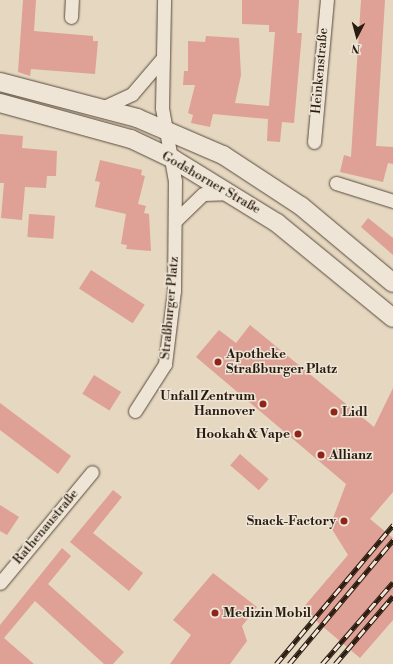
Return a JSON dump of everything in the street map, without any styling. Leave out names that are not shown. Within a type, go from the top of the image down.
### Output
[{"type":"main road","name":"Godshorner Straße","points":[[0,82],[102,108],[167,130],[223,155],[271,184],[393,283]]},
{"type":"main road","name":"Godshorner Straße","points":[[0,103],[131,139],[173,159],[236,195],[283,228],[393,318]]},
{"type":"street","points":[[71,17],[72,0]]},
{"type":"street","name":"Straßburger Platz","points":[[134,411],[165,364],[174,291],[176,220],[173,159],[162,108],[161,60],[164,0]]},
{"type":"street","name":"Heinkenstraße","points":[[314,142],[327,0]]},
{"type":"street","points":[[102,108],[132,94],[161,60]]},
{"type":"street","points":[[336,183],[393,201]]},
{"type":"street","points":[[176,220],[189,203],[203,194],[236,195]]},
{"type":"street","name":"Rathenaustraße","points":[[0,583],[92,472]]},
{"type":"building","points":[[23,0],[36,0],[34,31],[93,36],[93,41],[98,41],[95,74],[31,69],[30,76],[18,72]]},
{"type":"building","points":[[242,0],[299,0],[297,33],[302,33],[294,123],[282,122],[280,142],[267,141],[268,119],[213,114],[210,127],[191,123],[193,115],[188,113],[195,85],[183,85],[184,71],[188,71],[188,41],[205,42],[206,36],[239,38],[241,75],[235,103],[269,106],[275,32],[269,32],[269,25],[242,24]]},
{"type":"building","points":[[361,0],[385,0],[376,146],[393,147],[393,164],[388,163],[383,182],[340,172],[344,155],[351,157]]},
{"type":"building","points":[[0,134],[23,136],[22,148],[57,151],[56,176],[47,176],[46,188],[25,187],[22,220],[1,218],[4,183],[0,183]]},
{"type":"building","points":[[100,160],[142,170],[141,175],[145,176],[138,204],[146,206],[144,213],[149,214],[151,251],[126,249],[127,245],[121,244],[126,214],[95,207],[100,182],[95,181]]},
{"type":"building","points":[[29,214],[55,216],[53,239],[27,237]]},
{"type":"building","points":[[368,218],[393,238],[393,255],[361,227]]},
{"type":"building","points":[[91,270],[145,305],[133,323],[79,288]]},
{"type":"building","points":[[250,325],[374,427],[393,388],[393,492],[370,519],[393,538],[393,620],[360,658],[302,609],[348,555],[330,526],[346,484],[196,357],[219,330],[236,343]]},
{"type":"building","points":[[94,375],[121,392],[109,411],[82,394]]},
{"type":"building","points":[[0,403],[71,456],[58,474],[0,430]]},
{"type":"building","points":[[240,454],[269,479],[259,490],[230,465]]},
{"type":"building","points":[[113,490],[122,497],[93,533],[143,573],[129,591],[70,542]]},
{"type":"building","points":[[0,505],[19,517],[7,535],[0,531]]},
{"type":"building","points":[[62,548],[71,556],[48,584],[124,652],[113,664],[104,664],[35,601],[4,638],[34,664],[0,664],[0,625]]},
{"type":"building","name":"Medizin Mobil","points":[[213,573],[257,607],[242,626],[247,641],[230,664],[170,664],[191,635],[173,620]]},
{"type":"railway","points":[[276,664],[393,525]]},
{"type":"railway","points":[[289,664],[393,540]]},
{"type":"railway","points":[[322,664],[393,582]]},
{"type":"railway","points":[[335,664],[393,596]]},
{"type":"place","name":"Apotheke Straßburger Platz","points":[[218,362]]},
{"type":"place","name":"Unfall Zentrum Hannover","points":[[263,404]]},
{"type":"place","name":"Lidl","points":[[334,412]]},
{"type":"place","name":"Hookah & Vape","points":[[298,434]]},
{"type":"place","name":"Allianz","points":[[321,455]]},
{"type":"place","name":"Snack-Factory","points":[[344,521]]},
{"type":"place","name":"Medizin Mobil","points":[[215,613]]}]
